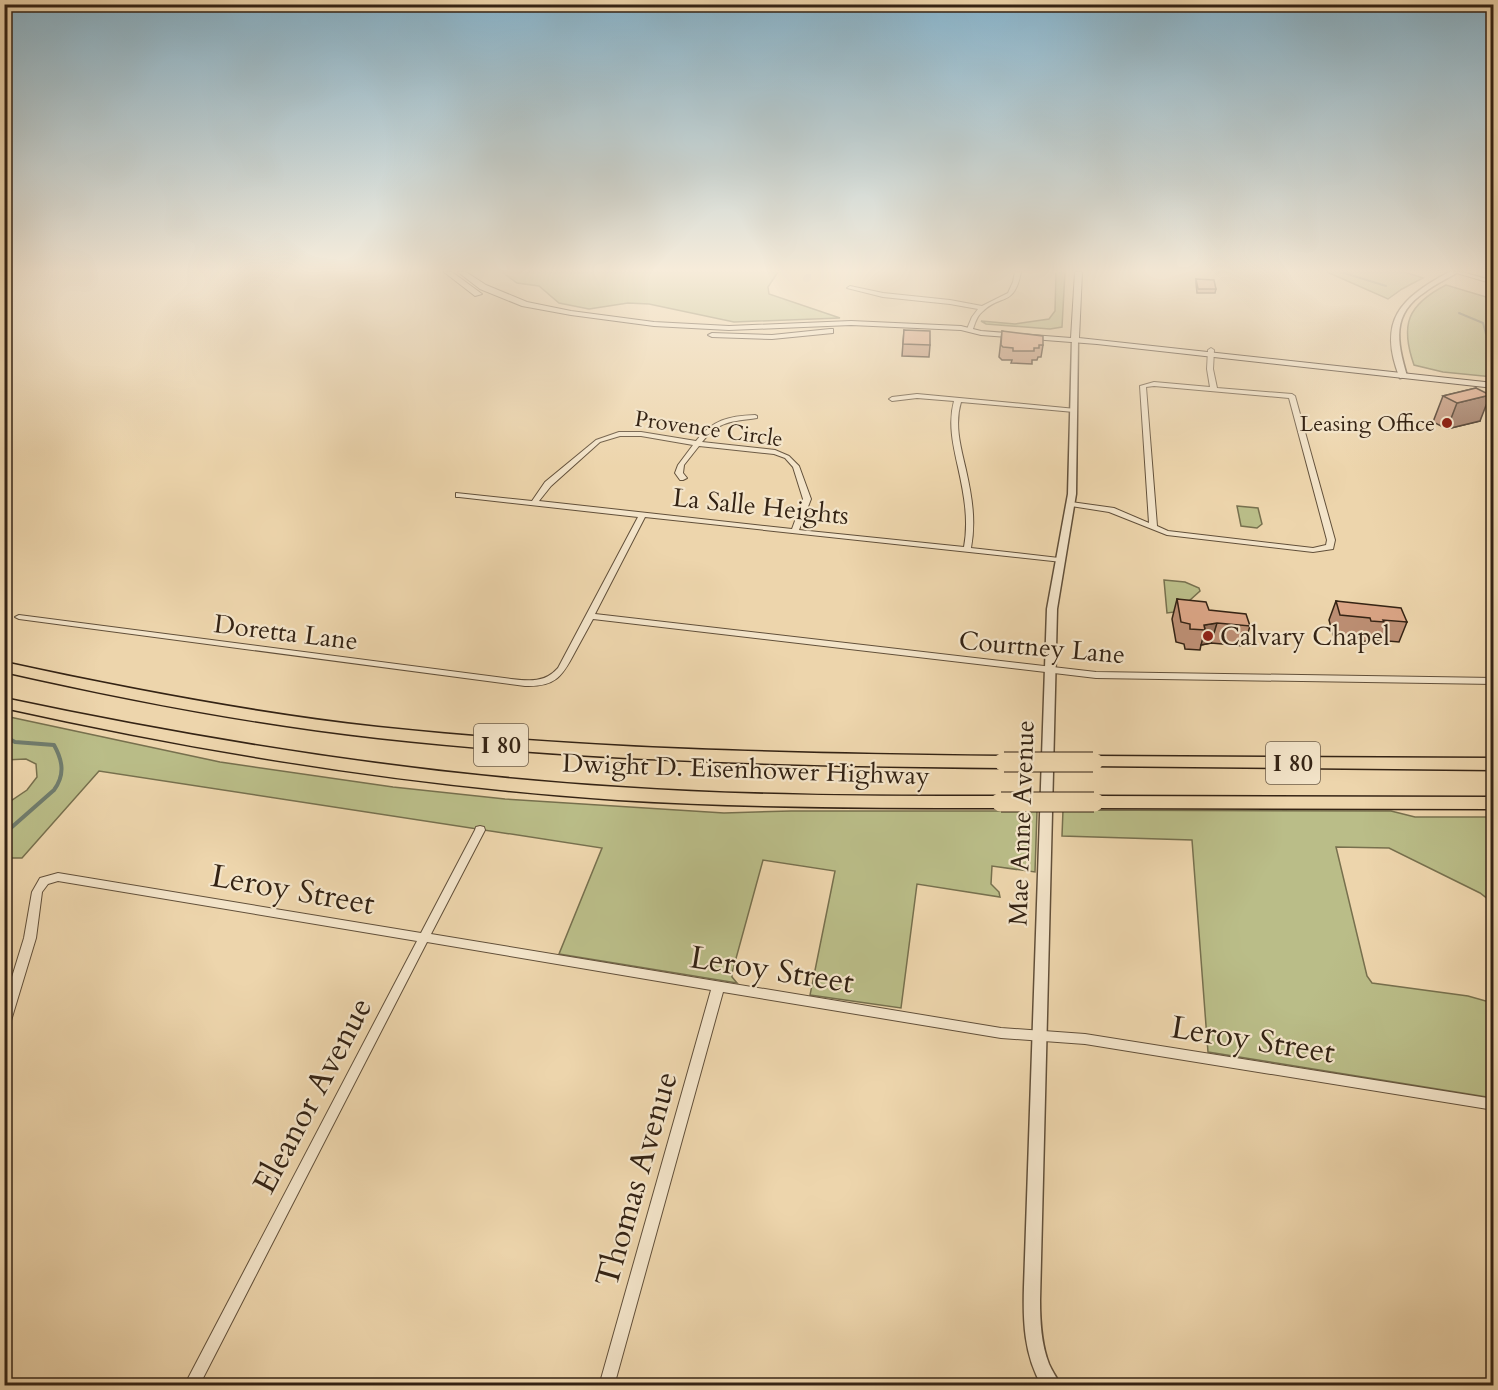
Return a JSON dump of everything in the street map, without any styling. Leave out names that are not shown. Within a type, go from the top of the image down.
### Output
[{"type":"highway","name":"Dwight D. Eisenhower Highway","points":[[4,667],[127,694],[231,712],[375,732],[489,744],[705,758],[1494,764]]},
{"type":"highway","name":"Dwight D. Eisenhower Highway","points":[[4,703],[133,731],[246,752],[332,765],[564,790],[750,800],[1494,803]]},
{"type":"main road","points":[[1054,337],[1402,373],[1494,386]]},
{"type":"main road","points":[[1402,373],[1494,380]]},
{"type":"street","points":[[1394,337],[1402,373]]},
{"type":"street","name":"Mae Anne Avenue","points":[[1048,1381],[1034,1346],[1031,1307],[1052,609],[1059,560],[1071,504],[1075,338]]},
{"type":"street","points":[[1211,352],[1210,369],[1214,389]]},
{"type":"street","points":[[1071,504],[1112,510],[1167,532],[1313,550],[1330,548],[1331,540],[1292,396],[1148,384],[1142,389],[1153,526]]},
{"type":"street","points":[[892,399],[910,395],[1074,410]]},
{"type":"street","points":[[958,400],[953,419],[972,522],[967,550]]},
{"type":"street","points":[[683,478],[679,469],[716,424],[732,418],[755,417]]},
{"type":"street","name":"Provence Circle","points":[[534,503],[556,476],[604,438],[634,434],[698,444],[775,452],[791,459],[796,466],[807,499],[795,531]]},
{"type":"street","name":"La Salle Heights","points":[[459,495],[1059,560]]},
{"type":"street","points":[[590,616],[643,515]]},
{"type":"street","name":"Courtney Lane","points":[[590,616],[1050,671],[1134,677],[1494,681]]},
{"type":"street","name":"Doretta Lane","points":[[19,617],[538,684],[548,681],[562,669],[590,616]]},
{"type":"street","name":"Eleanor Avenue","points":[[190,1386],[480,830]]},
{"type":"street","name":"Leroy Street","points":[[4,1024],[30,938],[37,892],[44,881],[58,877],[1001,1033],[1085,1039],[1494,1105]]},
{"type":"street","name":"Thomas Avenue","points":[[606,1386],[718,987]]},
{"type":"green space","points":[[1493,337],[1493,377],[1443,372],[1414,365],[1408,338]]},
{"type":"green space","points":[[1237,506],[1258,508],[1262,524],[1257,528],[1241,526]]},
{"type":"green space","points":[[1164,580],[1185,582],[1199,588],[1200,591],[1189,601],[1198,609],[1167,613]]},
{"type":"green space","points":[[5,716],[220,762],[393,787],[505,799],[724,813],[1037,811],[1035,872],[992,866],[991,884],[999,892],[1000,897],[917,884],[901,1008],[810,995],[835,871],[763,860],[732,973],[737,983],[559,954],[602,848],[99,771],[22,858],[5,858],[5,805],[27,790],[37,777],[36,764],[26,759],[5,760]]},
{"type":"green space","points":[[1063,810],[1391,811],[1415,817],[1493,817],[1493,903],[1480,893],[1389,848],[1336,847],[1367,976],[1372,983],[1468,996],[1493,1003],[1493,1098],[1208,1052],[1192,840],[1062,836]]},
{"type":"building","points":[[904,337],[930,337],[930,345],[903,344]]},
{"type":"building","points":[[1002,337],[1043,337],[1043,345],[1034,348],[1034,351],[1013,351],[1013,348],[1001,345]]},
{"type":"building","points":[[1476,388],[1490,395],[1457,403],[1443,396]]},
{"type":"building","points":[[1177,599],[1206,602],[1209,610],[1246,614],[1250,626],[1217,623],[1204,625],[1205,630],[1190,629],[1190,624],[1181,622]]},
{"type":"building","points":[[1336,601],[1401,608],[1407,622],[1371,621],[1370,618],[1340,615]]},
{"type":"waterway","points":[[4,736],[15,742],[54,745],[62,768],[60,779],[54,790],[4,834]]},
{"type":"place","name":"Leasing Office","points":[[1447,423]]},
{"type":"place","name":"Calvary Chapel","points":[[1208,636]]}]
